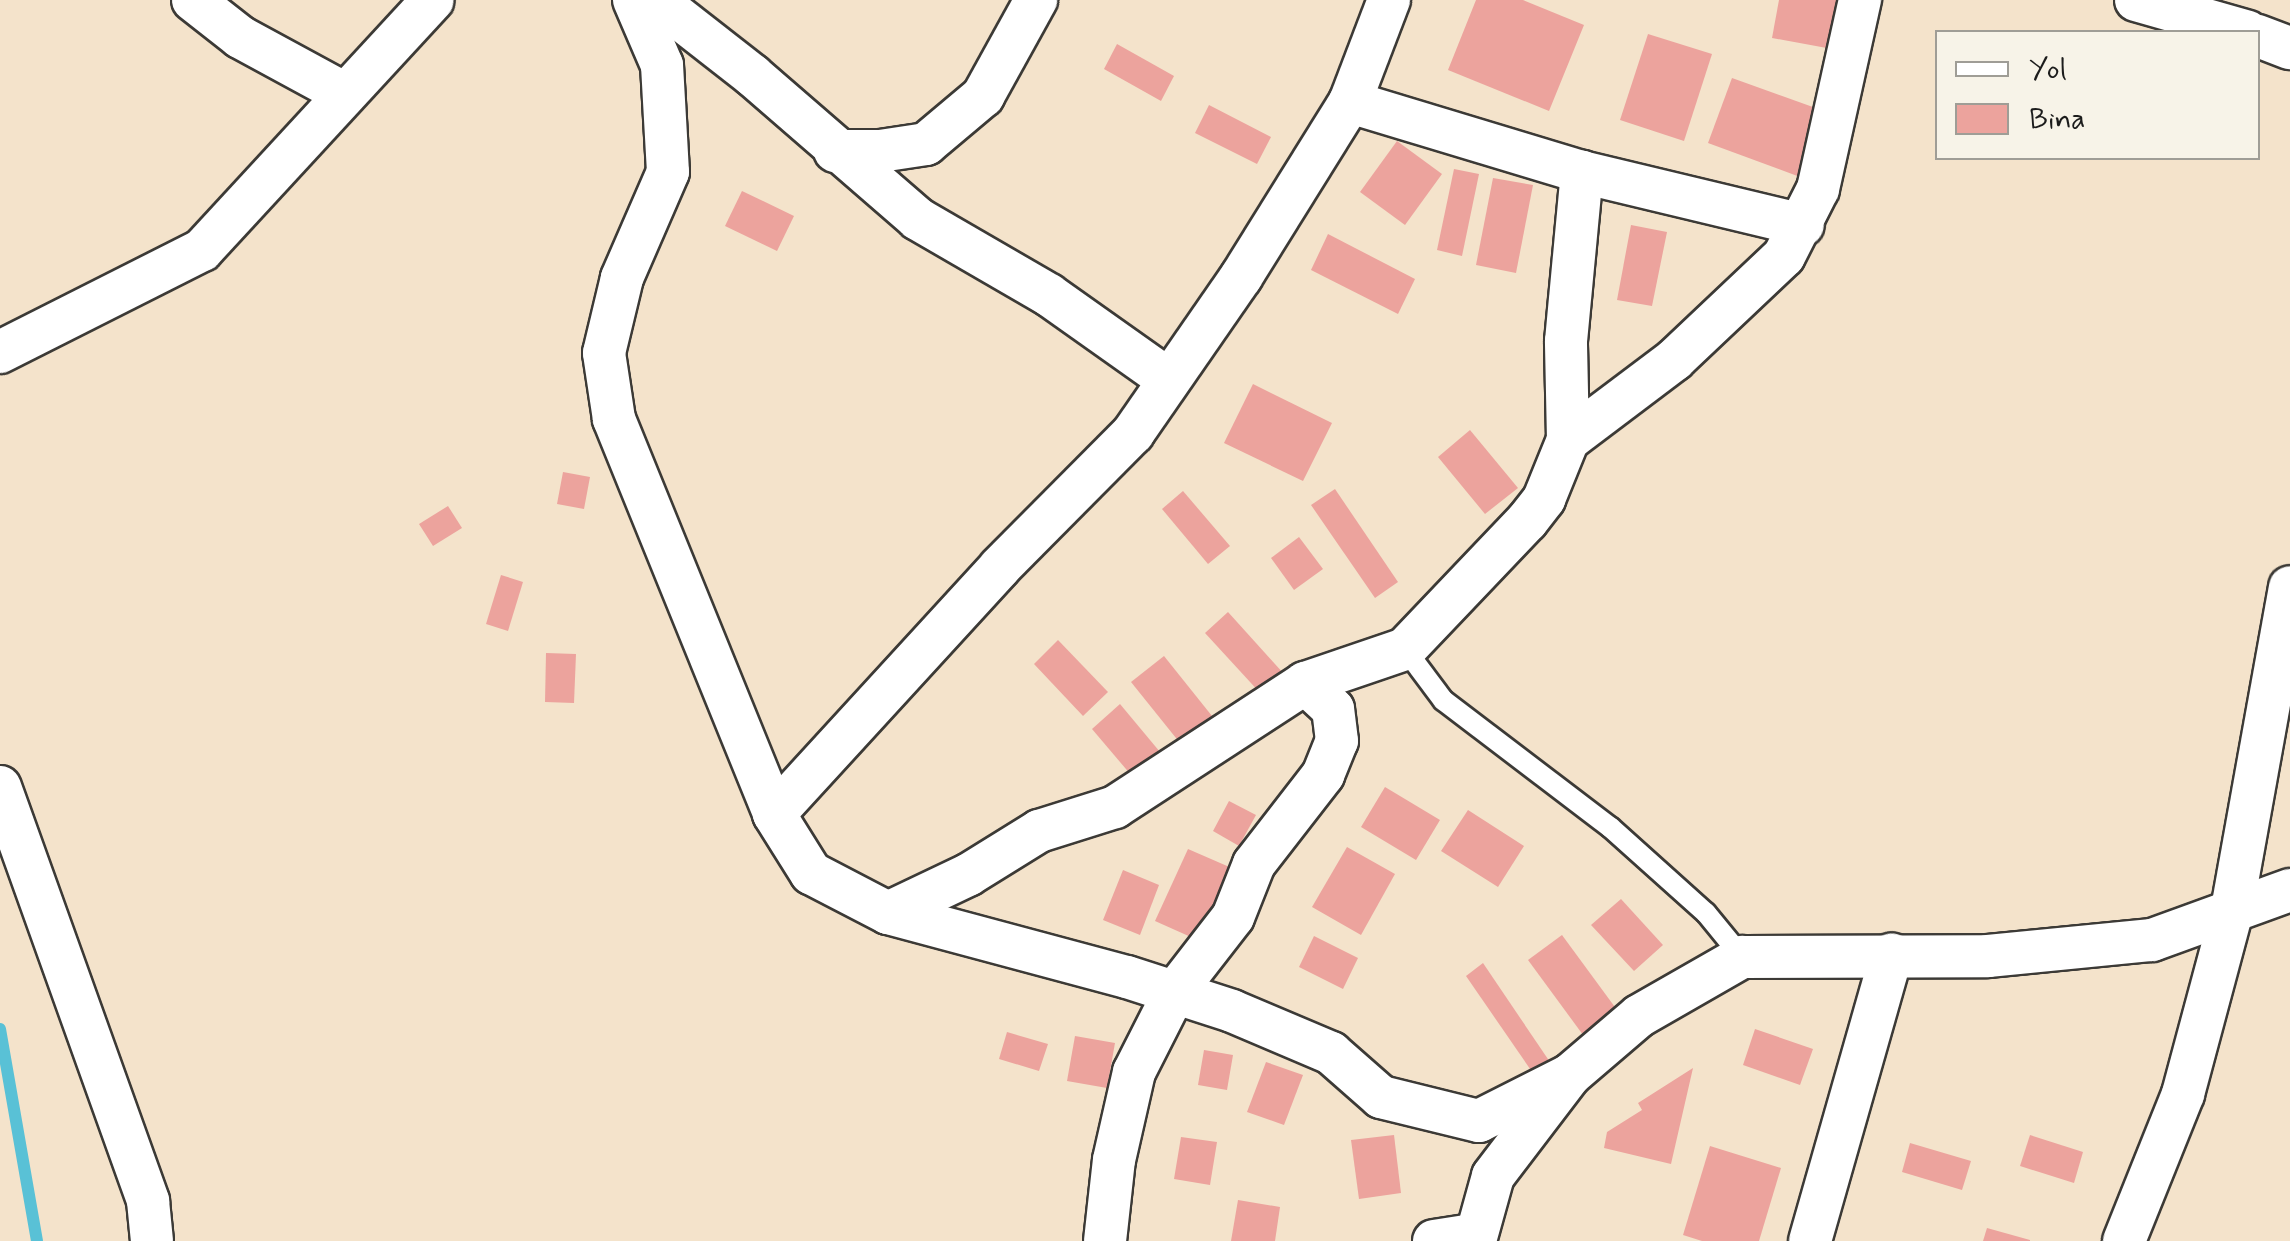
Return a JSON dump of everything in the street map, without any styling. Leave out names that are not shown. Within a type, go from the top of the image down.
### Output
[{"type":"street","points":[[193,0],[240,37],[345,94]]},
{"type":"street","points":[[0,352],[202,250],[434,0]]},
{"type":"street","points":[[634,0],[662,66],[668,172],[622,278],[604,353],[614,419],[774,814],[812,874],[888,913],[1174,992],[1331,1052],[1381,1097],[1478,1121],[1570,1075]]},
{"type":"street","points":[[656,0],[752,76],[918,219],[1050,296],[1169,380]]},
{"type":"street","points":[[835,151],[880,151],[926,144],[983,96],[1036,0]]},
{"type":"street","points":[[774,814],[988,580],[1133,433],[1240,278],[1350,102],[1389,0]]},
{"type":"street","points":[[1568,440],[1674,360],[1784,256],[1818,189],[1860,0]]},
{"type":"street","points":[[2136,0],[2241,30]]},
{"type":"street","points":[[2260,37],[2290,48]]},
{"type":"street","points":[[1350,102],[1582,172],[1803,225]]},
{"type":"street","points":[[888,913],[968,875],[1039,831],[1115,807],[1304,683],[1405,650],[1544,500],[1568,440],[1566,340],[1582,172]]},
{"type":"street","points":[[2124,1241],[2183,1094],[2231,914],[2290,587]]},
{"type":"street","points":[[1105,1241],[1114,1160],[1134,1072],[1174,992],[1232,917],[1254,864],[1323,774],[1337,741],[1333,710],[1304,683]]},
{"type":"street","points":[[0,787],[148,1201],[152,1241]]},
{"type":"street","points":[[1461,1239],[1493,1176],[1570,1075],[1640,1016],[1742,957],[1988,956],[2152,940],[2290,890]]},
{"type":"street","points":[[1810,1241],[1892,954]]},
{"type":"lane","points":[[1405,650],[1443,700],[1610,827],[1706,912],[1742,957]]},
{"type":"building","points":[[1476,0],[1523,0],[1584,25],[1549,111],[1448,70]]},
{"type":"building","points":[[1779,0],[1852,0],[1843,51],[1772,38]]},
{"type":"building","points":[[1648,34],[1712,54],[1684,141],[1620,120]]},
{"type":"building","points":[[1117,44],[1174,76],[1161,101],[1104,69]]},
{"type":"building","points":[[1732,78],[1824,111],[1800,177],[1708,143]]},
{"type":"building","points":[[1209,105],[1271,137],[1257,164],[1195,133]]},
{"type":"building","points":[[1397,141],[1442,174],[1405,225],[1360,192]]},
{"type":"building","points":[[1454,169],[1479,174],[1462,256],[1437,250]]},
{"type":"building","points":[[1493,178],[1533,185],[1516,273],[1476,265]]},
{"type":"building","points":[[742,191],[794,216],[777,251],[725,226]]},
{"type":"building","points":[[1631,225],[1667,232],[1652,306],[1617,300]]},
{"type":"building","points":[[1328,234],[1415,279],[1398,314],[1311,270]]},
{"type":"building","points":[[1253,384],[1332,423],[1303,481],[1224,443]]},
{"type":"building","points":[[1470,430],[1518,488],[1485,514],[1438,457]]},
{"type":"building","points":[[563,472],[590,477],[584,509],[557,504]]},
{"type":"building","points":[[1335,489],[1398,582],[1375,598],[1311,505]]},
{"type":"building","points":[[1183,491],[1230,546],[1208,564],[1162,509]]},
{"type":"building","points":[[448,506],[462,528],[433,546],[419,524]]},
{"type":"building","points":[[1299,537],[1323,569],[1294,590],[1271,558]]},
{"type":"building","points":[[501,575],[523,582],[508,631],[486,624]]},
{"type":"building","points":[[1228,612],[1284,674],[1262,695],[1205,633]]},
{"type":"building","points":[[1058,640],[1108,692],[1083,716],[1034,664]]},
{"type":"building","points":[[546,653],[576,654],[574,703],[545,702]]},
{"type":"building","points":[[1164,656],[1216,721],[1184,748],[1131,682]]},
{"type":"building","points":[[1120,704],[1165,758],[1137,782],[1092,729]]},
{"type":"building","points":[[1385,787],[1440,820],[1416,860],[1361,827]]},
{"type":"building","points":[[1229,801],[1256,815],[1239,846],[1213,831]]},
{"type":"building","points":[[1468,810],[1524,846],[1498,887],[1441,851]]},
{"type":"building","points":[[1347,847],[1395,874],[1361,935],[1312,907]]},
{"type":"building","points":[[1188,849],[1234,869],[1202,942],[1155,921]]},
{"type":"building","points":[[1123,870],[1159,885],[1140,935],[1103,920]]},
{"type":"building","points":[[1621,899],[1663,945],[1634,971],[1591,925]]},
{"type":"building","points":[[1562,935],[1620,1014],[1586,1039],[1528,960]]},
{"type":"building","points":[[1314,936],[1358,958],[1343,989],[1299,967]]},
{"type":"building","points":[[1483,963],[1554,1068],[1537,1079],[1466,976]]},
{"type":"building","points":[[1755,1029],[1813,1049],[1800,1085],[1743,1065]]},
{"type":"building","points":[[1007,1032],[1048,1044],[1039,1071],[999,1059]]},
{"type":"building","points":[[1075,1036],[1115,1043],[1107,1088],[1067,1081]]},
{"type":"building","points":[[1204,1050],[1233,1055],[1227,1090],[1198,1085]]},
{"type":"building","points":[[1266,1062],[1303,1075],[1284,1125],[1247,1112]]},
{"type":"building","points":[[1693,1068],[1671,1164],[1604,1148],[1607,1132],[1642,1110],[1638,1103]]},
{"type":"building","points":[[1394,1135],[1401,1193],[1359,1199],[1351,1140]]},
{"type":"building","points":[[2030,1135],[2083,1152],[2074,1183],[2020,1166]]},
{"type":"building","points":[[1181,1137],[1217,1142],[1210,1185],[1174,1179]]},
{"type":"building","points":[[1910,1143],[1971,1161],[1962,1190],[1902,1172]]},
{"type":"building","points":[[1710,1146],[1781,1168],[1759,1241],[1702,1241],[1683,1235]]},
{"type":"building","points":[[1238,1200],[1280,1207],[1275,1241],[1231,1241]]},
{"type":"building","points":[[1987,1228],[2030,1240],[2030,1241],[1983,1241]]},
{"type":"waterway","points":[[0,1029],[37,1241]]}]
